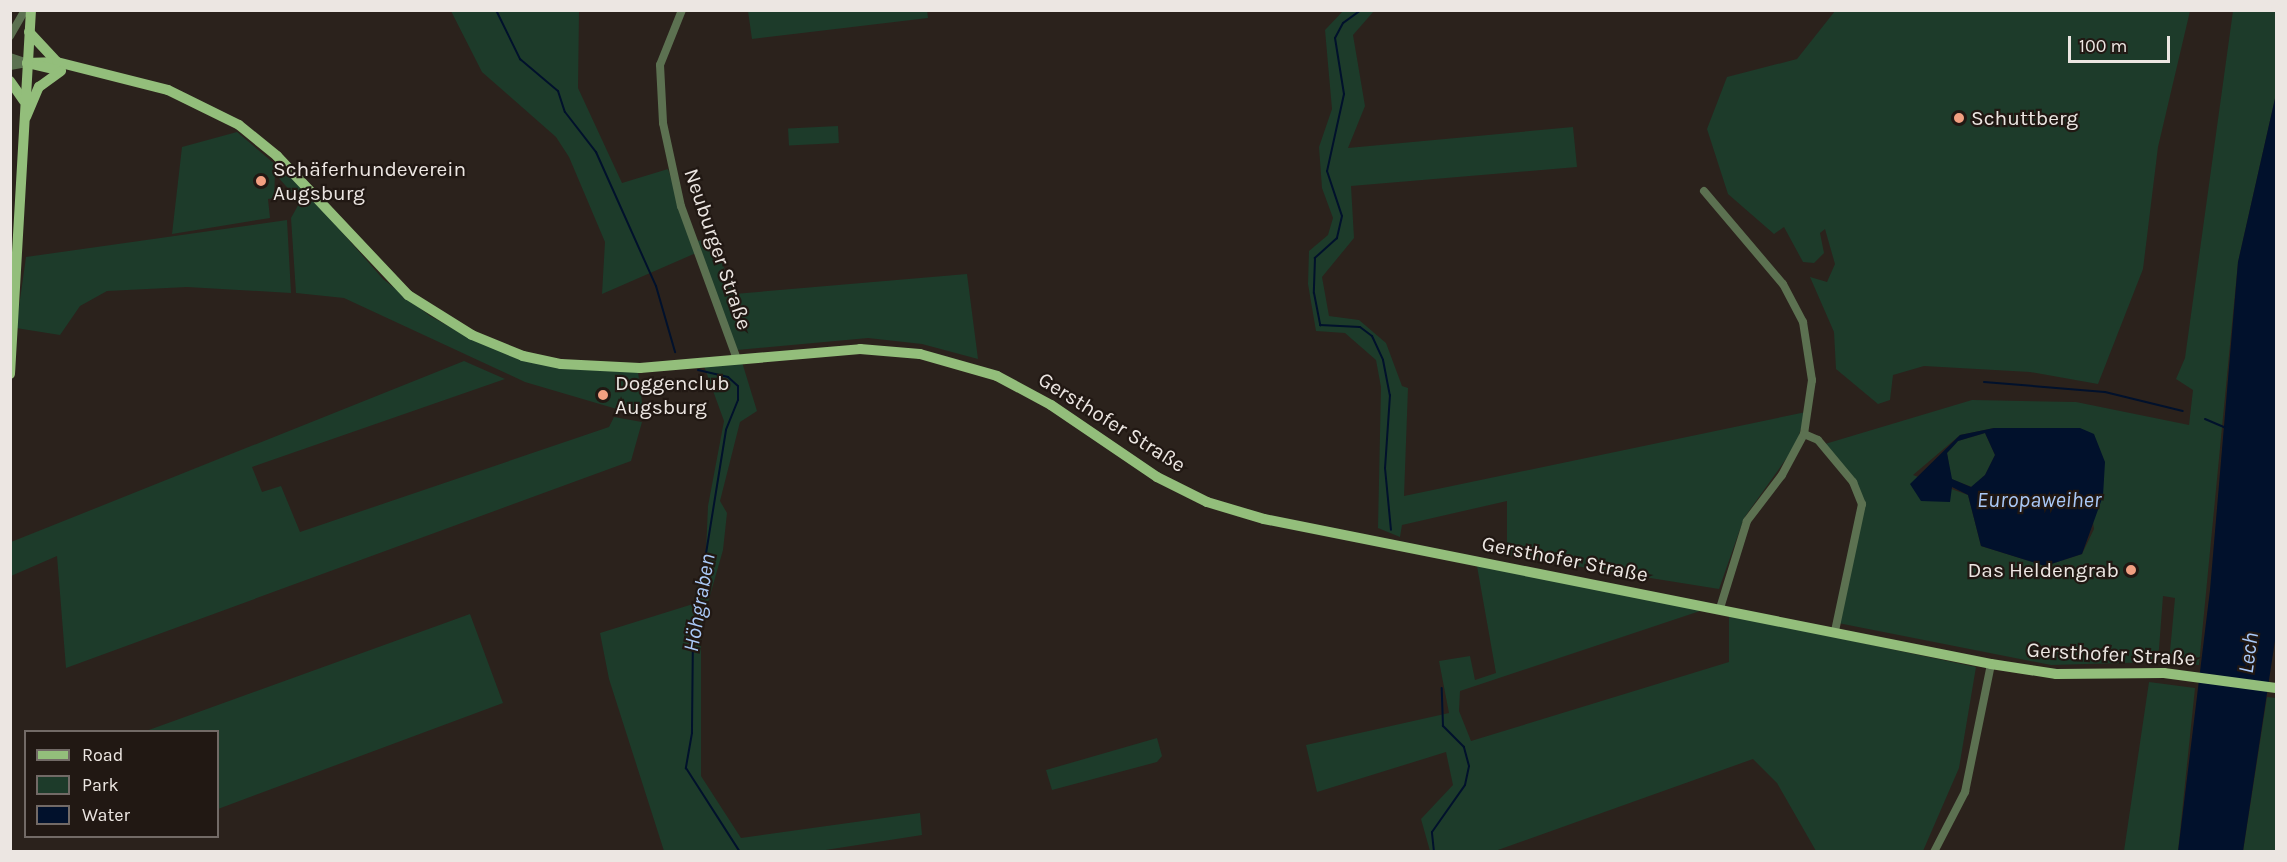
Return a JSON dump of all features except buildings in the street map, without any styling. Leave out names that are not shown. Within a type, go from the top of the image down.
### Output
[{"type":"main road","points":[[10,374],[31,10]]},
{"type":"main road","points":[[23,123],[39,87],[59,67],[29,31]]},
{"type":"main road","name":"Gersthofer Straße","points":[[27,63],[82,70],[168,90],[239,125],[277,156],[387,277],[430,312],[496,346],[561,364],[608,368],[860,349],[954,362],[1032,394],[1140,468],[1234,511],[1991,664],[2056,674],[2174,674],[2277,688]]},
{"type":"main road","points":[[10,81],[24,102]]},
{"type":"street","points":[[10,36],[25,10]]},
{"type":"street","name":"Neuburger Straße","points":[[682,10],[660,65],[663,126],[681,206],[737,359]]},
{"type":"street","points":[[10,57],[27,63]]},
{"type":"street","points":[[10,66],[27,63]]},
{"type":"street","points":[[1704,191],[1720,216],[1755,246],[1803,322],[1812,380],[1804,434],[1782,475],[1747,521],[1720,608]]},
{"type":"street","points":[[1804,434],[1818,440],[1853,482],[1862,504],[1835,631]]},
{"type":"street","points":[[1934,852],[1965,792],[1991,664]]},
{"type":"green space","points":[[927,10],[928,18],[752,39],[748,11]]},
{"type":"green space","points":[[451,11],[579,11],[578,88],[622,183],[668,169],[696,253],[602,294],[605,242],[569,157],[556,137],[482,72]]},
{"type":"green space","points":[[1343,11],[1374,11],[1353,35],[1365,106],[1348,148],[1573,127],[1577,167],[1351,186],[1354,238],[1322,277],[1329,316],[1359,320],[1386,343],[1402,386],[1408,388],[1404,496],[1806,412],[1796,445],[1744,518],[1719,589],[1507,555],[1507,501],[1402,525],[1400,537],[1378,528],[1381,387],[1376,360],[1345,333],[1316,331],[1308,284],[1309,251],[1328,235],[1333,218],[1322,188],[1319,147],[1332,109],[1325,30]]},
{"type":"green space","points":[[1835,11],[2190,11],[2158,147],[2143,269],[2098,384],[2030,372],[1924,366],[1893,375],[1890,400],[1878,404],[1836,369],[1834,332],[1810,277],[1827,282],[1835,264],[1825,229],[1820,233],[1824,253],[1814,263],[1803,262],[1784,227],[1774,234],[1728,194],[1707,129],[1727,77],[1797,59]]},
{"type":"green space","points":[[2233,11],[2276,11],[2276,94],[2238,262],[2199,665],[2169,662],[2175,598],[2163,596],[2158,662],[2051,665],[1838,623],[1863,504],[1825,444],[1972,400],[2076,402],[2189,425],[2193,390],[2176,379],[2185,358]],"holes":[[[1994,428],[2080,428],[2094,529],[2082,554],[2045,566],[1981,546],[1968,495],[1913,475],[1960,435]]]},
{"type":"green space","points":[[838,126],[839,143],[789,146],[788,129]]},
{"type":"green space","points":[[237,132],[302,187],[295,196],[275,174],[274,198],[268,199],[270,218],[172,234],[182,147]]},
{"type":"green space","points":[[306,191],[383,279],[430,316],[472,339],[560,367],[638,372],[644,417],[525,382],[344,298],[296,293],[291,218]]},
{"type":"green space","points":[[287,220],[291,293],[187,287],[107,291],[80,306],[60,335],[16,328],[26,257]]},
{"type":"green space","points":[[713,239],[734,294],[967,274],[978,359],[922,344],[868,338],[737,350],[696,241]]},
{"type":"green space","points":[[464,361],[505,379],[252,467],[262,492],[281,486],[300,532],[609,427],[614,417],[642,422],[631,461],[66,668],[57,556],[11,576],[11,542]]},
{"type":"green space","points":[[742,362],[757,411],[740,422],[720,501],[727,513],[723,550],[701,627],[701,776],[741,838],[920,813],[922,835],[819,851],[664,851],[609,679],[600,633],[693,604],[706,552],[708,506],[724,421],[704,366]]},
{"type":"green space","points":[[1985,433],[1995,455],[1985,475],[1972,487],[1951,479],[1947,453],[1958,441]]},
{"type":"green space","points":[[1477,566],[1706,609],[1460,691],[1459,711],[1471,741],[1729,662],[1729,615],[1976,667],[1959,768],[1923,851],[1816,851],[1777,783],[1753,759],[1495,851],[1430,851],[1421,819],[1453,785],[1446,752],[1317,792],[1306,745],[1449,713],[1439,661],[1470,656],[1475,680],[1496,673]]},
{"type":"green space","points":[[470,614],[503,703],[219,809],[219,730],[149,730]]},
{"type":"green space","points":[[2149,682],[2195,688],[2178,851],[2124,851]]},
{"type":"green space","points":[[2267,697],[2276,698],[2276,851],[2243,852]]},
{"type":"green space","points":[[1157,738],[1162,756],[1157,762],[1052,790],[1046,770]]},
{"type":"water","name":"Lech","points":[[2276,94],[2276,634],[2243,851],[2178,852],[2210,590],[2238,262]]},
{"type":"water","name":"Europaweiher","points":[[1994,428],[2080,428],[2094,434],[2105,462],[2103,496],[2082,554],[2045,566],[1981,546],[1968,495],[1952,487],[1950,502],[1921,501],[1910,484],[1960,435]],"holes":[[[1985,433],[1995,455],[1985,475],[1971,487],[1952,479],[1947,453],[1958,441]]]},
{"type":"waterway","name":"Höhgraben","points":[[496,10],[520,59],[558,91],[565,112],[596,152],[656,286],[675,352]]},
{"type":"waterway","points":[[1361,10],[1343,23],[1335,38],[1344,94],[1327,171],[1342,216],[1337,238],[1315,258],[1314,293],[1320,325],[1360,327],[1372,336],[1383,360],[1390,395],[1385,468],[1391,530]]},
{"type":"waterway","name":"Höhgraben","points":[[698,370],[728,377],[738,386],[738,400],[726,430],[693,633],[692,733],[686,768],[740,852]]},
{"type":"waterway","points":[[1984,382],[2105,392],[2183,411]]},
{"type":"waterway","points":[[2205,419],[2224,427]]},
{"type":"waterway","points":[[1434,852],[1432,832],[1465,785],[1469,766],[1464,747],[1443,726],[1442,688]]},
{"type":"place","name":"Schuttberg","points":[[1959,118]]},
{"type":"place","name":"Schäferhundeverein Augsburg","points":[[261,181]]},
{"type":"place","name":"Doggenclub Augsburg","points":[[603,395]]},
{"type":"place","name":"Das Heldengrab","points":[[2131,570]]}]
